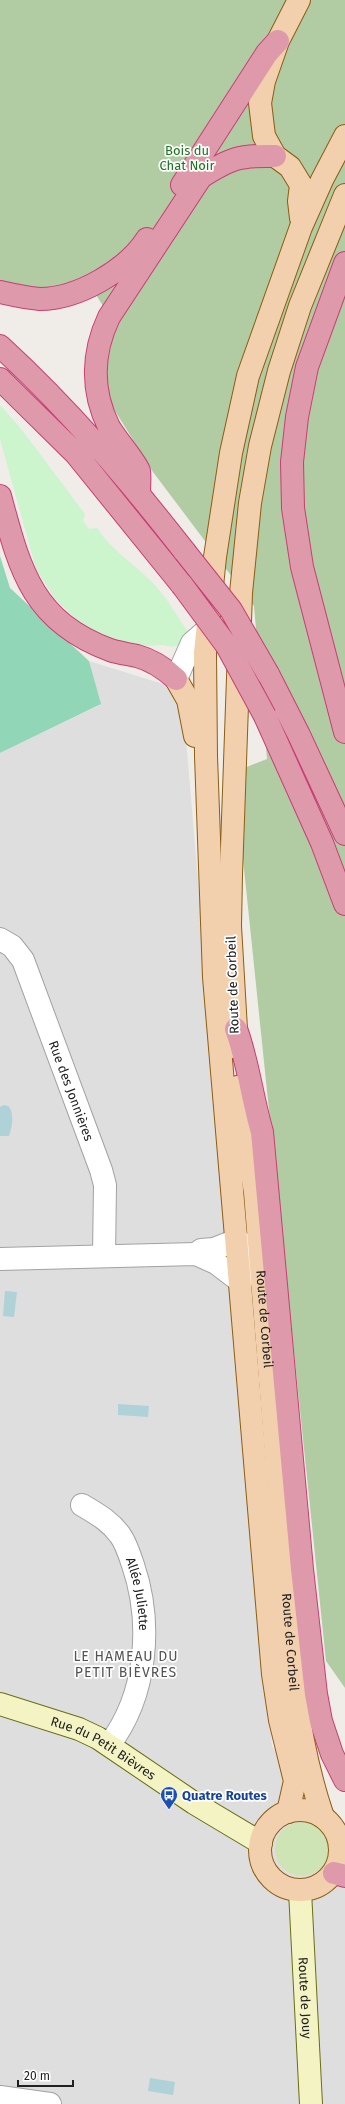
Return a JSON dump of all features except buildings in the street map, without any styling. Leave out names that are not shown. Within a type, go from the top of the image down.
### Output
[{"type":"highway","points":[[0,292],[40,299],[92,286],[115,272],[140,250],[267,53],[278,41]]},
{"type":"highway","points":[[138,492],[139,470],[109,427],[99,400],[95,366],[102,334],[109,317],[201,177],[223,163],[240,157],[275,156]]},
{"type":"highway","points":[[345,263],[307,367],[297,417],[292,462],[293,508],[302,567],[345,732]]},
{"type":"highway","points":[[0,346],[37,380],[102,448],[231,610],[268,674],[300,734],[345,834]]},
{"type":"highway","points":[[0,379],[76,454],[182,585],[227,646],[265,716],[322,843],[345,904]]},
{"type":"highway","points":[[0,496],[15,550],[28,582],[40,602],[56,620],[92,643],[112,651],[137,656],[154,662],[176,678]]},
{"type":"highway","points":[[236,1029],[243,1047],[252,1099],[262,1132],[302,1569],[316,1694],[321,1721],[332,1754],[345,1780]]},
{"type":"main road","points":[[300,0],[278,41],[264,81],[260,103],[264,136],[275,156],[290,167],[301,185],[299,201],[301,227]]},
{"type":"main road","name":"Route de Corbeil","points":[[300,1891],[314,1889],[340,1874],[341,1854],[340,1844],[331,1824],[323,1817],[311,1782],[301,1738],[251,1281],[237,1240],[214,977],[206,756],[205,653],[215,558],[231,453],[248,376],[301,227],[322,180],[345,136]]},
{"type":"main road","name":"Route de Corbeil","points":[[288,1812],[295,1781],[280,1720],[273,1674],[251,1281],[254,1192],[238,1094],[233,1047],[236,1029],[230,926],[241,593],[250,503],[259,453],[278,371],[300,306],[345,195]]},
{"type":"main road","points":[[176,678],[188,700],[195,737],[206,756]]},
{"type":"main road","points":[[300,1891],[288,1889],[278,1884],[269,1876],[263,1866],[260,1855],[261,1843],[270,1824],[278,1817],[288,1812],[300,1810],[312,1812],[323,1817]]},
{"type":"street","points":[[176,678],[192,643],[207,630]]},
{"type":"street","name":"Rue des Jonnières","points":[[0,939],[12,946],[23,960],[101,1170],[105,1185],[104,1256]]},
{"type":"street","points":[[196,1254],[201,1250],[218,1248],[237,1240]]},
{"type":"street","points":[[0,1259],[196,1254],[251,1281]]},
{"type":"street","name":"Allée Juliette","points":[[82,1505],[105,1518],[121,1536],[140,1585],[144,1613],[142,1668],[127,1716],[109,1745]]},
{"type":"street","name":"Rue du Petit Bièvres","points":[[0,1704],[80,1729],[109,1745],[194,1803],[261,1843]]},
{"type":"street","name":"Route de Jouy","points":[[300,1891],[311,2104]]},
{"type":"street","points":[[0,2097],[50,2104]]},
{"type":"shaded area","points":[[89,661],[163,684],[183,704],[272,1746],[345,1848],[345,2104],[0,2104],[0,753],[100,705]]},
{"type":"green space","name":"Bois du Chat Noir","points":[[0,0],[345,0],[345,1688],[326,1661],[234,772],[267,759],[254,606],[153,472],[107,398],[102,379],[114,324],[87,280],[39,291],[0,284]]},
{"type":"green space","points":[[0,405],[22,430],[85,514],[83,521],[89,529],[97,528],[116,550],[152,582],[168,602],[192,638],[183,644],[172,647],[163,645],[142,646],[125,644],[109,639],[81,624],[55,599],[36,569],[0,439]]},
{"type":"green space","points":[[0,556],[10,588],[89,661],[101,704],[0,753]]},
{"type":"green space","points":[[302,1822],[312,1824],[321,1830],[327,1839],[329,1849],[327,1859],[321,1868],[312,1874],[302,1876],[292,1874],[283,1868],[277,1859],[275,1849],[277,1839],[283,1830],[292,1824]]},
{"type":"water","points":[[4,1105],[8,1106],[12,1112],[12,1125],[9,1136],[0,1136],[0,1107]]},
{"type":"water","points":[[5,1291],[17,1292],[14,1317],[3,1316]]},
{"type":"water","points":[[118,1404],[149,1406],[148,1417],[118,1415]]},
{"type":"water","points":[[150,2078],[175,2082],[173,2095],[148,2091]]},
{"type":"place","name":"Quatre Routes","points":[[169,1810]]},
{"type":"district","name":"LE HAMEAU DU PETIT BIÈVRES","points":[[126,1664]]}]
